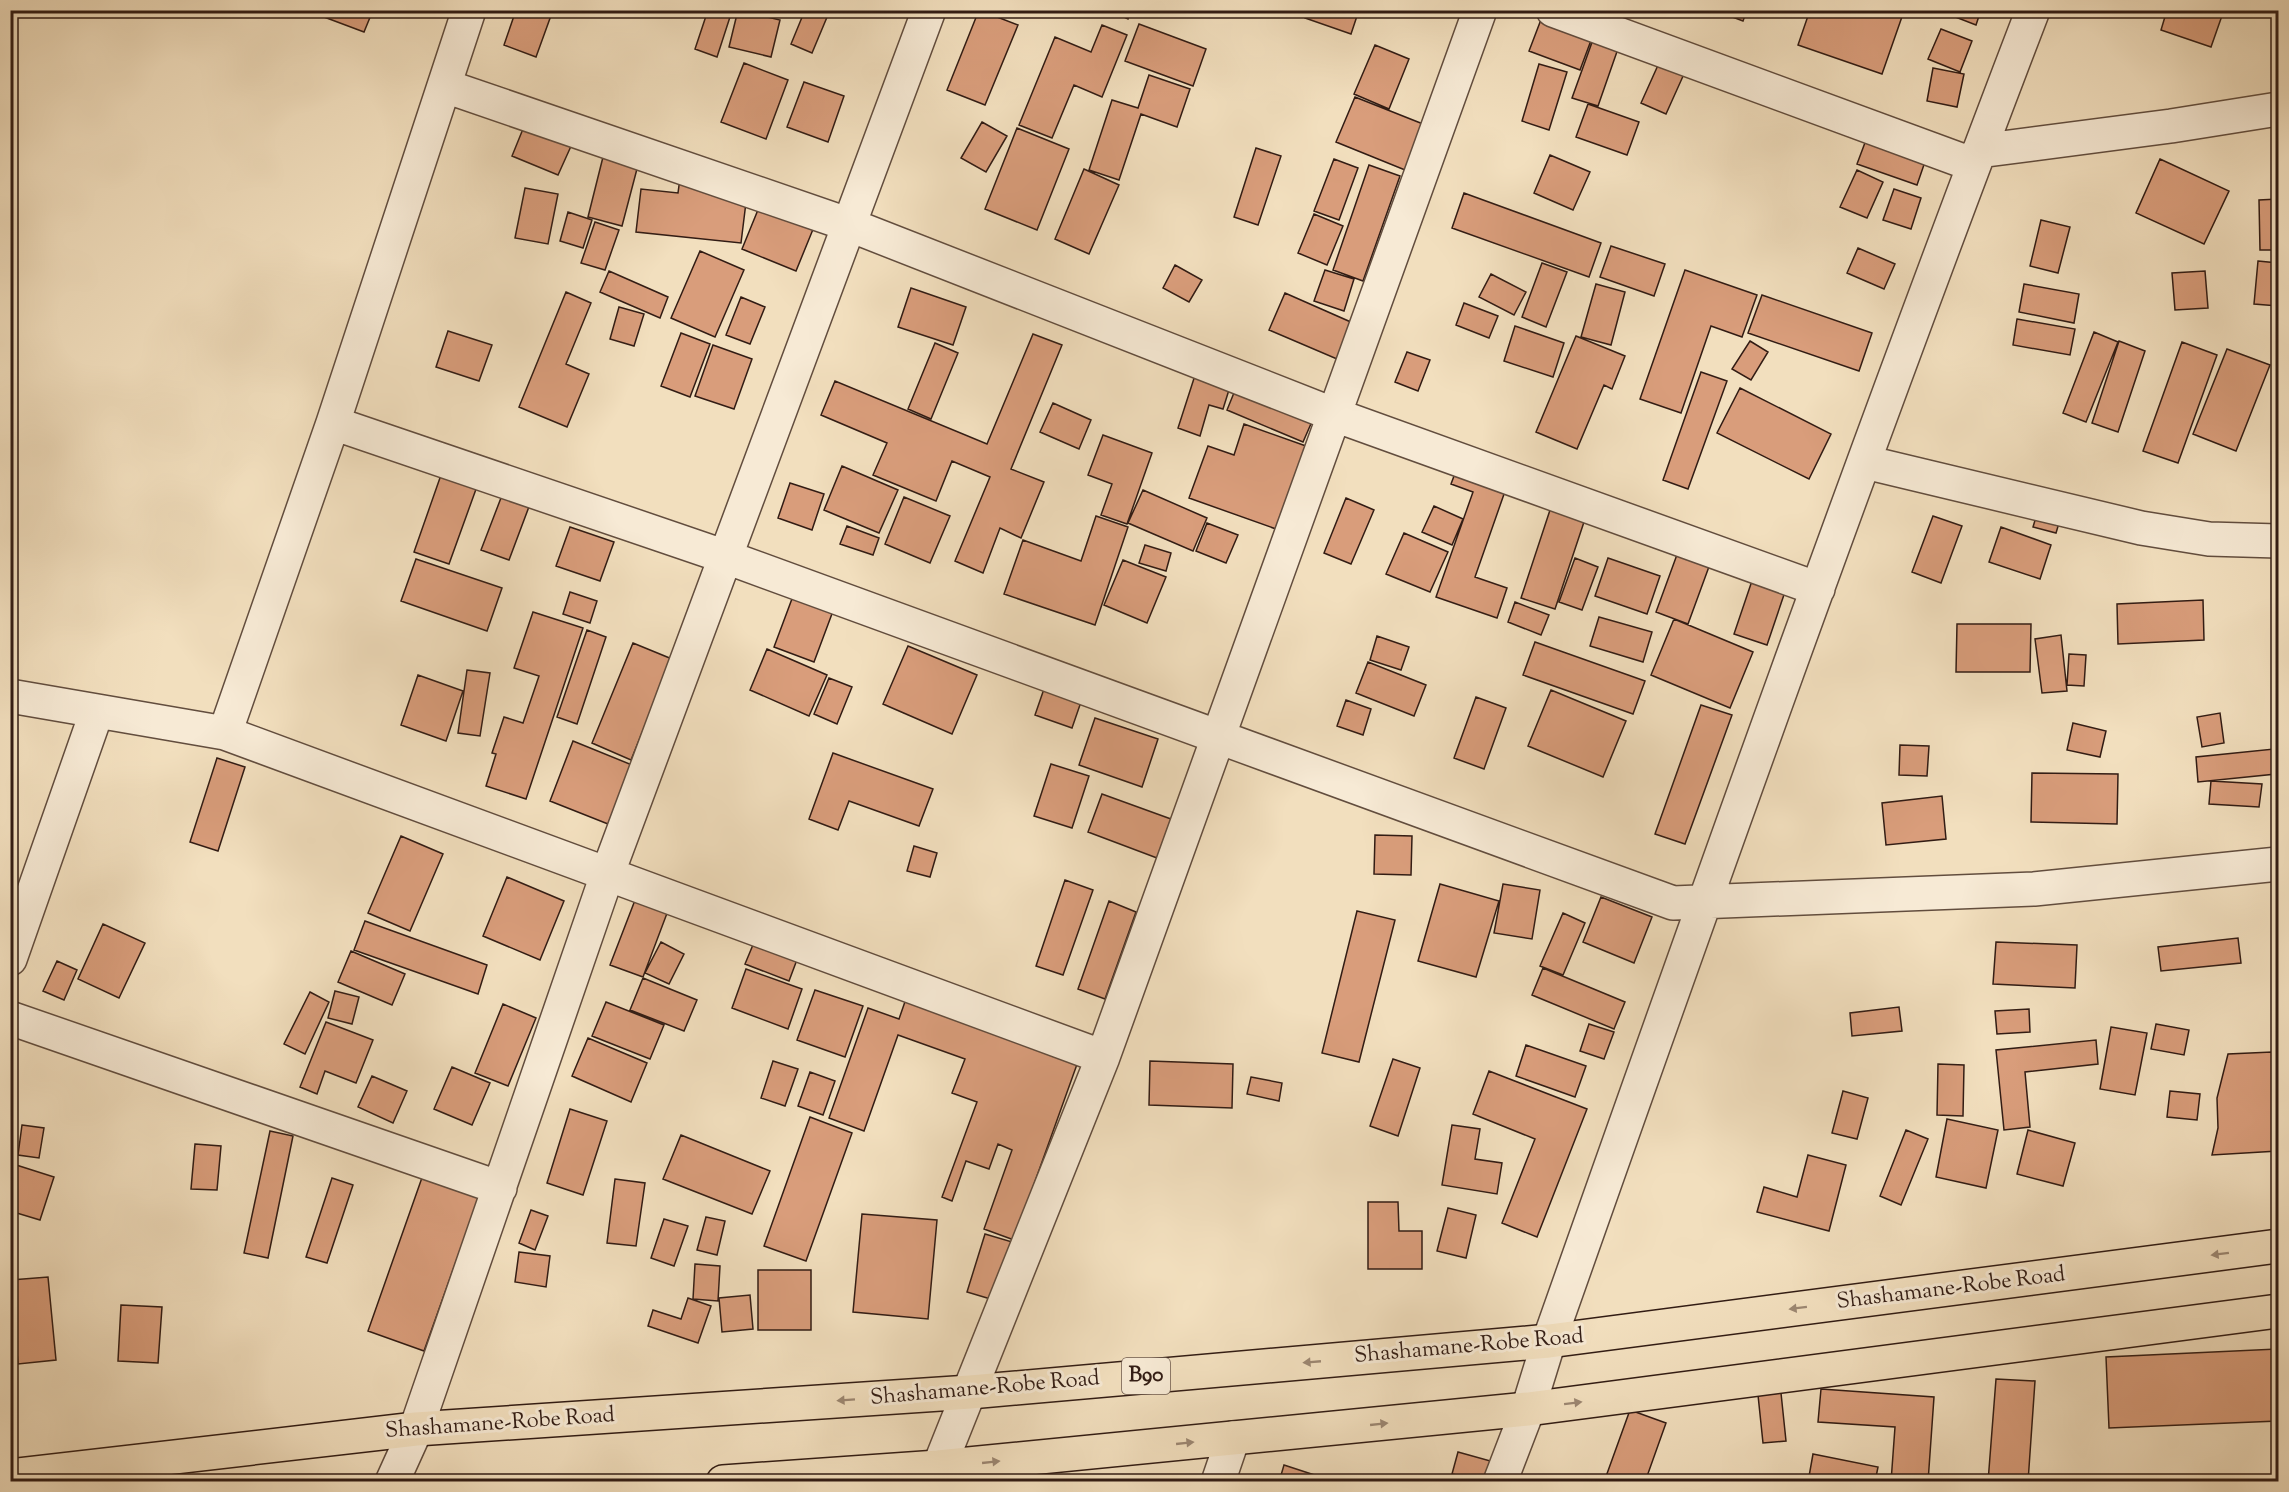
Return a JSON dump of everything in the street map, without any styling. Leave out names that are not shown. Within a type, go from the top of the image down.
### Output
[{"type":"main road","name":"Shashamane-Robe Road","points":[[10,1476],[416,1429],[970,1392],[1549,1341],[2278,1246]]},
{"type":"main road","points":[[723,1482],[936,1474],[1233,1438],[1528,1409],[2278,1311]]},
{"type":"street","points":[[225,733],[333,423],[469,10]]},
{"type":"street","points":[[392,1482],[416,1429],[608,875],[929,10]]},
{"type":"street","points":[[936,1474],[1104,1057],[1480,10]]},
{"type":"street","points":[[1553,10],[1976,158],[2278,109]]},
{"type":"street","points":[[1500,1482],[1528,1409],[1549,1341],[1703,904],[1976,158],[2033,10]]},
{"type":"street","points":[[445,86],[849,225],[1335,415],[1818,589]]},
{"type":"street","points":[[333,423],[726,557],[1673,903],[1703,904],[2034,889],[2278,864]]},
{"type":"street","points":[[1865,462],[2141,528],[2209,539],[2278,541]]},
{"type":"street","points":[[10,696],[225,733],[1104,1057]]},
{"type":"street","points":[[10,958],[98,711]]},
{"type":"street","points":[[10,1018],[500,1188]]},
{"type":"street","points":[[1218,1482],[1233,1438]]},
{"type":"building","points":[[326,10],[373,10],[364,32],[324,17]]},
{"type":"building","points":[[516,10],[553,10],[536,57],[504,45]]},
{"type":"building","points":[[708,10],[730,17],[717,57],[695,49]]},
{"type":"building","points":[[738,10],[780,20],[771,57],[729,47]]},
{"type":"building","points":[[805,10],[830,10],[812,53],[791,44]]},
{"type":"building","points":[[979,10],[1018,25],[985,105],[947,90]]},
{"type":"building","points":[[1109,10],[1131,10],[1128,19]]},
{"type":"building","points":[[1307,10],[1359,10],[1351,34],[1305,18]]},
{"type":"building","points":[[1714,10],[1747,10],[1743,21]]},
{"type":"building","points":[[1810,10],[1904,11],[1882,74],[1798,45]]},
{"type":"building","points":[[1945,10],[1981,10],[1976,25],[1945,13]]},
{"type":"building","points":[[2167,10],[2224,10],[2211,47],[2161,30]]},
{"type":"building","points":[[1542,17],[1593,35],[1580,70],[1529,51]]},
{"type":"building","points":[[1139,24],[1206,49],[1193,86],[1125,61]]},
{"type":"building","points":[[1102,25],[1127,35],[1102,97],[1074,85],[1052,138],[1019,125],[1055,37],[1091,52]]},
{"type":"building","points":[[1941,29],[1972,41],[1960,72],[1928,59]]},
{"type":"building","points":[[1595,34],[1620,43],[1598,106],[1572,98]]},
{"type":"building","points":[[1375,45],[1409,59],[1389,109],[1354,94]]},
{"type":"building","points":[[744,63],[788,80],[766,139],[721,122]]},
{"type":"building","points":[[1659,63],[1684,74],[1666,114],[1641,103]]},
{"type":"building","points":[[1539,64],[1567,72],[1549,130],[1522,121]]},
{"type":"building","points":[[1933,68],[1964,74],[1957,107],[1927,101]]},
{"type":"building","points":[[1149,75],[1190,89],[1177,127],[1141,114],[1119,180],[1089,170],[1112,100],[1138,108]]},
{"type":"building","points":[[804,82],[844,96],[828,142],[787,127]]},
{"type":"building","points":[[1355,97],[1428,126],[1410,172],[1336,142]]},
{"type":"building","points":[[1588,104],[1639,122],[1627,155],[1576,137]]},
{"type":"building","points":[[982,122],[1007,136],[986,172],[961,158]]},
{"type":"building","points":[[525,124],[572,144],[558,175],[512,156]]},
{"type":"building","points":[[1017,128],[1069,149],[1037,230],[985,209]]},
{"type":"building","points":[[1869,132],[1928,153],[1917,185],[1857,164]]},
{"type":"building","points":[[608,137],[643,146],[622,226],[588,217]]},
{"type":"building","points":[[1256,148],[1281,156],[1258,225],[1234,217]]},
{"type":"building","points":[[1550,155],[1590,172],[1573,210],[1534,193]]},
{"type":"building","points":[[1334,159],[1358,168],[1339,220],[1314,211]]},
{"type":"building","points":[[2160,159],[2229,191],[2204,244],[2136,213]]},
{"type":"building","points":[[1369,165],[1400,176],[1363,281],[1333,270]]},
{"type":"building","points":[[1084,169],[1119,185],[1089,254],[1055,239]]},
{"type":"building","points":[[1857,170],[1883,182],[1867,218],[1840,207]]},
{"type":"building","points":[[680,178],[748,186],[741,243],[636,232],[641,189],[678,193]]},
{"type":"building","points":[[525,188],[558,194],[548,244],[515,238]]},
{"type":"building","points":[[1894,189],[1921,198],[1911,229],[1883,220]]},
{"type":"building","points":[[1464,193],[1601,243],[1589,277],[1452,228]]},
{"type":"building","points":[[2278,199],[2278,250],[2260,250],[2259,200]]},
{"type":"building","points":[[762,200],[816,222],[796,271],[742,249]]},
{"type":"building","points":[[568,212],[592,220],[583,248],[560,241]]},
{"type":"building","points":[[1314,214],[1343,226],[1327,265],[1298,253]]},
{"type":"building","points":[[2041,220],[2070,227],[2058,273],[2030,266]]},
{"type":"building","points":[[595,222],[619,230],[605,270],[581,263]]},
{"type":"building","points":[[1611,246],[1665,264],[1654,296],[1600,277]]},
{"type":"building","points":[[1858,248],[1895,264],[1884,289],[1847,273]]},
{"type":"building","points":[[700,251],[744,270],[715,337],[671,318]]},
{"type":"building","points":[[2258,261],[2278,263],[2278,306],[2254,304]]},
{"type":"building","points":[[1542,263],[1567,272],[1546,327],[1522,317]]},
{"type":"building","points":[[1175,265],[1202,280],[1189,302],[1163,288]]},
{"type":"building","points":[[1325,270],[1354,279],[1344,311],[1314,301]]},
{"type":"building","points":[[1685,270],[1757,295],[1742,337],[1711,326],[1681,413],[1640,399]]},
{"type":"building","points":[[609,271],[668,297],[660,318],[600,292]]},
{"type":"building","points":[[2205,271],[2208,308],[2175,310],[2172,273]]},
{"type":"building","points":[[1491,274],[1526,292],[1514,315],[1479,297]]},
{"type":"building","points":[[1596,284],[1625,292],[1611,345],[1581,337]]},
{"type":"building","points":[[2024,284],[2079,294],[2074,323],[2019,312]]},
{"type":"building","points":[[911,288],[966,307],[953,345],[898,327]]},
{"type":"building","points":[[566,292],[591,303],[566,364],[589,374],[567,427],[519,407]]},
{"type":"building","points":[[1285,293],[1353,323],[1337,359],[1269,330]]},
{"type":"building","points":[[1762,295],[1872,333],[1859,371],[1748,333]]},
{"type":"building","points":[[741,297],[765,307],[750,344],[726,335]]},
{"type":"building","points":[[1464,303],[1498,316],[1489,338],[1456,325]]},
{"type":"building","points":[[619,307],[644,314],[634,346],[610,339]]},
{"type":"building","points":[[2017,319],[2075,329],[2070,355],[2013,345]]},
{"type":"building","points":[[1515,326],[1564,343],[1553,377],[1504,361]]},
{"type":"building","points":[[448,331],[492,345],[479,381],[436,367]]},
{"type":"building","points":[[2094,332],[2118,342],[2086,422],[2063,413]]},
{"type":"building","points":[[681,333],[710,344],[690,397],[661,386]]},
{"type":"building","points":[[1033,334],[1062,345],[1011,469],[1044,482],[1021,538],[1000,528],[983,573],[955,561],[990,477],[952,461],[936,501],[873,475],[887,443],[821,415],[835,381],[987,444]]},
{"type":"building","points":[[1576,336],[1625,356],[1612,389],[1604,385],[1577,449],[1536,432]]},
{"type":"building","points":[[1750,341],[1768,352],[1751,380],[1732,369]]},
{"type":"building","points":[[2119,341],[2145,351],[2118,432],[2092,423]]},
{"type":"building","points":[[2182,342],[2217,355],[2178,463],[2143,451]]},
{"type":"building","points":[[935,343],[958,353],[931,419],[908,409]]},
{"type":"building","points":[[713,345],[752,359],[734,409],[695,396]]},
{"type":"building","points":[[2227,349],[2270,365],[2236,451],[2193,434]]},
{"type":"building","points":[[1407,352],[1430,360],[1418,391],[1395,382]]},
{"type":"building","points":[[1198,366],[1233,377],[1223,409],[1209,405],[1200,436],[1178,428]]},
{"type":"building","points":[[1701,372],[1727,381],[1688,489],[1663,480]]},
{"type":"building","points":[[1240,378],[1317,410],[1303,442],[1227,410]]},
{"type":"building","points":[[1740,388],[1831,434],[1809,479],[1717,433]]},
{"type":"building","points":[[1053,403],[1091,420],[1079,449],[1040,432]]},
{"type":"building","points":[[1244,424],[1306,446],[1276,529],[1189,498],[1208,446],[1234,455]]},
{"type":"building","points":[[1103,435],[1152,453],[1127,524],[1101,515],[1112,484],[1088,475]]},
{"type":"building","points":[[448,455],[484,467],[449,564],[414,552]]},
{"type":"building","points":[[1460,460],[1510,477],[1475,577],[1507,588],[1497,618],[1436,597],[1473,492],[1451,484]]},
{"type":"building","points":[[842,466],[898,490],[879,533],[824,510]]},
{"type":"building","points":[[509,477],[536,488],[509,560],[481,550]]},
{"type":"building","points":[[790,483],[824,494],[812,530],[778,518]]},
{"type":"building","points":[[1143,490],[1207,518],[1193,551],[1128,523]]},
{"type":"building","points":[[904,497],[950,516],[930,563],[885,544]]},
{"type":"building","points":[[2042,497],[2065,503],[2056,533],[2033,527]]},
{"type":"building","points":[[1346,498],[1374,510],[1351,564],[1324,553]]},
{"type":"building","points":[[1434,506],[1463,519],[1452,545],[1422,532]]},
{"type":"building","points":[[1551,507],[1585,519],[1555,609],[1521,598]]},
{"type":"building","points":[[1096,516],[1128,527],[1095,625],[1004,594],[1023,540],[1081,561]]},
{"type":"building","points":[[1933,516],[1962,526],[1941,583],[1912,572]]},
{"type":"building","points":[[1207,523],[1238,535],[1226,563],[1196,551]]},
{"type":"building","points":[[847,526],[879,538],[873,555],[840,544]]},
{"type":"building","points":[[570,527],[614,542],[600,581],[556,566]]},
{"type":"building","points":[[2001,527],[2051,545],[2040,579],[1989,562]]},
{"type":"building","points":[[1404,533],[1448,552],[1430,592],[1386,574]]},
{"type":"building","points":[[1682,541],[1714,553],[1688,624],[1656,612]]},
{"type":"building","points":[[1145,545],[1171,553],[1166,571],[1139,563]]},
{"type":"building","points":[[1575,558],[1598,567],[1582,610],[1559,602]]},
{"type":"building","points":[[1608,558],[1660,576],[1647,614],[1595,596]]},
{"type":"building","points":[[416,559],[502,588],[487,631],[401,601]]},
{"type":"building","points":[[1123,560],[1166,577],[1147,623],[1104,605]]},
{"type":"building","points":[[1758,563],[1791,574],[1767,645],[1734,634]]},
{"type":"building","points":[[799,580],[839,595],[814,662],[774,647]]},
{"type":"building","points":[[570,592],[597,601],[590,623],[563,614]]},
{"type":"building","points":[[2203,600],[2204,640],[2118,644],[2117,604]]},
{"type":"building","points":[[1515,602],[1549,615],[1541,635],[1508,622]]},
{"type":"building","points":[[533,612],[583,628],[526,799],[486,786],[496,754],[492,753],[504,717],[523,723],[539,676],[514,668]]},
{"type":"building","points":[[1599,617],[1652,632],[1643,662],[1590,646]]},
{"type":"building","points":[[1674,619],[1753,652],[1730,708],[1651,675]]},
{"type":"building","points":[[1957,624],[2031,624],[2030,672],[1956,672]]},
{"type":"building","points":[[587,630],[606,637],[577,724],[557,717]]},
{"type":"building","points":[[2061,635],[2067,691],[2042,693],[2035,639]]},
{"type":"building","points":[[1377,636],[1409,647],[1401,670],[1370,660]]},
{"type":"building","points":[[1535,642],[1645,681],[1633,714],[1523,675]]},
{"type":"building","points":[[633,643],[672,659],[631,760],[592,743]]},
{"type":"building","points":[[908,646],[977,675],[952,734],[883,704]]},
{"type":"building","points":[[767,649],[827,675],[809,716],[750,690]]},
{"type":"building","points":[[2069,654],[2086,655],[2084,686],[2067,685]]},
{"type":"building","points":[[1368,662],[1426,685],[1414,716],[1356,693]]},
{"type":"building","points":[[467,670],[490,673],[480,736],[458,733]]},
{"type":"building","points":[[418,675],[463,691],[446,741],[401,725]]},
{"type":"building","points":[[829,678],[852,687],[837,724],[814,714]]},
{"type":"building","points":[[1045,686],[1082,699],[1072,728],[1035,715]]},
{"type":"building","points":[[1551,690],[1626,721],[1603,777],[1528,746]]},
{"type":"building","points":[[1476,697],[1506,708],[1484,769],[1454,758]]},
{"type":"building","points":[[1346,700],[1371,709],[1363,735],[1337,726]]},
{"type":"building","points":[[1701,705],[1732,715],[1685,844],[1655,834]]},
{"type":"building","points":[[2220,713],[2224,743],[2202,747],[2197,717]]},
{"type":"building","points":[[1095,718],[1158,739],[1142,787],[1079,765]]},
{"type":"building","points":[[2073,723],[2106,731],[2100,757],[2067,750]]},
{"type":"building","points":[[573,741],[632,765],[608,824],[550,801]]},
{"type":"building","points":[[1900,745],[1929,746],[1927,776],[1899,775]]},
{"type":"building","points":[[2274,749],[2276,774],[2198,782],[2196,757]]},
{"type":"building","points":[[833,753],[933,789],[919,826],[849,801],[838,830],[809,819]]},
{"type":"building","points":[[217,758],[245,767],[218,851],[190,842]]},
{"type":"building","points":[[1051,764],[1089,776],[1072,828],[1034,816]]},
{"type":"building","points":[[2032,773],[2118,774],[2117,824],[2031,822]]},
{"type":"building","points":[[2211,781],[2262,784],[2259,807],[2209,804]]},
{"type":"building","points":[[1102,794],[1171,819],[1157,858],[1088,832]]},
{"type":"building","points":[[1942,796],[1946,839],[1886,845],[1882,803]]},
{"type":"building","points":[[1375,835],[1412,836],[1411,875],[1374,874]]},
{"type":"building","points":[[401,836],[443,854],[410,931],[368,913]]},
{"type":"building","points":[[914,846],[937,853],[930,877],[907,871]]},
{"type":"building","points":[[507,877],[564,901],[540,960],[483,936]]},
{"type":"building","points":[[1065,880],[1093,890],[1063,975],[1036,966]]},
{"type":"building","points":[[1440,884],[1499,901],[1476,977],[1418,961]]},
{"type":"building","points":[[1503,884],[1540,890],[1532,939],[1494,933]]},
{"type":"building","points":[[637,895],[669,908],[643,977],[610,965]]},
{"type":"building","points":[[1601,897],[1652,917],[1634,963],[1583,942]]},
{"type":"building","points":[[1109,901],[1136,912],[1105,999],[1078,989]]},
{"type":"building","points":[[1357,911],[1395,920],[1359,1062],[1322,1053]]},
{"type":"building","points":[[1563,913],[1585,923],[1563,975],[1540,966]]},
{"type":"building","points":[[365,921],[487,965],[478,994],[354,950]]},
{"type":"building","points":[[103,924],[145,943],[119,998],[78,979]]},
{"type":"building","points":[[2238,938],[2241,963],[2161,971],[2158,947]]},
{"type":"building","points":[[755,940],[798,957],[789,981],[745,964]]},
{"type":"building","points":[[661,942],[684,954],[669,984],[645,973]]},
{"type":"building","points":[[1996,942],[2077,945],[2075,988],[1993,984]]},
{"type":"building","points":[[351,951],[405,974],[392,1005],[338,982]]},
{"type":"building","points":[[57,961],[77,970],[64,1000],[43,991]]},
{"type":"building","points":[[1543,968],[1625,1002],[1614,1029],[1532,995]]},
{"type":"building","points":[[746,969],[802,989],[788,1029],[732,1008]]},
{"type":"building","points":[[643,978],[697,1000],[684,1031],[630,1010]]},
{"type":"building","points":[[815,990],[863,1006],[845,1057],[797,1040]]},
{"type":"building","points":[[335,991],[359,997],[352,1024],[328,1018]]},
{"type":"building","points":[[310,992],[329,1002],[305,1054],[284,1044]]},
{"type":"building","points":[[908,993],[1080,1056],[1014,1240],[984,1229],[1012,1150],[998,1144],[989,1169],[966,1161],[952,1201],[942,1197],[977,1102],[952,1093],[965,1059],[898,1035],[864,1131],[829,1118],[868,1008],[899,1019]]},
{"type":"building","points":[[606,1002],[664,1025],[650,1059],[592,1036]]},
{"type":"building","points":[[503,1004],[536,1018],[508,1086],[475,1073]]},
{"type":"building","points":[[1899,1007],[1902,1031],[1852,1036],[1850,1013]]},
{"type":"building","points":[[2029,1009],[2030,1032],[1997,1034],[1995,1011]]},
{"type":"building","points":[[326,1022],[373,1040],[356,1083],[325,1071],[317,1094],[300,1087]]},
{"type":"building","points":[[1589,1024],[1614,1032],[1604,1059],[1580,1051]]},
{"type":"building","points":[[2156,1024],[2189,1030],[2184,1055],[2151,1049]]},
{"type":"building","points":[[2111,1027],[2147,1033],[2135,1095],[2100,1089]]},
{"type":"building","points":[[588,1038],[647,1063],[631,1102],[572,1076]]},
{"type":"building","points":[[2096,1040],[2098,1064],[2025,1072],[2030,1127],[2004,1130],[1996,1050]]},
{"type":"building","points":[[1526,1045],[1586,1066],[1575,1097],[1516,1076]]},
{"type":"building","points":[[2272,1052],[2274,1081],[2278,1083],[2278,1151],[2212,1155],[2218,1128],[2217,1098],[2228,1054]]},
{"type":"building","points":[[1393,1059],[1420,1068],[1398,1136],[1370,1126]]},
{"type":"building","points":[[773,1061],[798,1069],[785,1106],[761,1098]]},
{"type":"building","points":[[1150,1061],[1233,1064],[1232,1108],[1149,1105]]},
{"type":"building","points":[[1938,1064],[1964,1065],[1963,1116],[1937,1115]]},
{"type":"building","points":[[452,1067],[490,1083],[472,1125],[434,1109]]},
{"type":"building","points":[[1489,1071],[1587,1109],[1537,1237],[1502,1223],[1535,1139],[1473,1114]]},
{"type":"building","points":[[810,1072],[835,1081],[823,1115],[798,1106]]},
{"type":"building","points":[[372,1076],[407,1091],[393,1123],[358,1107]]},
{"type":"building","points":[[1251,1077],[1282,1083],[1279,1101],[1247,1094]]},
{"type":"building","points":[[1843,1091],[1868,1098],[1857,1139],[1832,1133]]},
{"type":"building","points":[[2170,1091],[2200,1094],[2197,1120],[2167,1117]]},
{"type":"building","points":[[570,1109],[607,1121],[583,1195],[547,1183]]},
{"type":"building","points":[[810,1117],[852,1133],[806,1261],[764,1246]]},
{"type":"building","points":[[1947,1119],[1998,1130],[1986,1188],[1936,1177]]},
{"type":"building","points":[[22,1125],[44,1128],[39,1158],[18,1155]]},
{"type":"building","points":[[1452,1125],[1480,1129],[1475,1159],[1502,1163],[1497,1194],[1442,1185]]},
{"type":"building","points":[[1906,1130],[1928,1139],[1901,1205],[1880,1196]]},
{"type":"building","points":[[2028,1130],[2075,1143],[2063,1186],[2017,1174]]},
{"type":"building","points":[[270,1131],[293,1136],[268,1258],[244,1253]]},
{"type":"building","points":[[681,1135],[770,1171],[752,1214],[663,1179]]},
{"type":"building","points":[[195,1144],[221,1146],[217,1190],[191,1189]]},
{"type":"building","points":[[1808,1155],[1846,1165],[1829,1231],[1757,1212],[1764,1187],[1797,1197]]},
{"type":"building","points":[[10,1163],[54,1177],[40,1220],[10,1211]]},
{"type":"building","points":[[424,1172],[481,1192],[424,1351],[368,1331]]},
{"type":"building","points":[[332,1178],[353,1185],[327,1263],[306,1257]]},
{"type":"building","points":[[615,1179],[645,1183],[636,1246],[607,1243]]},
{"type":"building","points":[[1368,1202],[1398,1202],[1399,1231],[1422,1231],[1422,1269],[1368,1269]]},
{"type":"building","points":[[1448,1208],[1476,1215],[1466,1258],[1437,1251]]},
{"type":"building","points":[[531,1210],[548,1216],[535,1250],[519,1243]]},
{"type":"building","points":[[862,1214],[937,1220],[928,1319],[853,1312]]},
{"type":"building","points":[[706,1217],[725,1221],[717,1255],[697,1250]]},
{"type":"building","points":[[664,1219],[688,1226],[674,1266],[651,1258]]},
{"type":"building","points":[[985,1234],[1022,1245],[1004,1303],[967,1292]]},
{"type":"building","points":[[519,1252],[550,1256],[546,1287],[515,1282]]},
{"type":"building","points":[[695,1264],[720,1266],[718,1301],[693,1299]]},
{"type":"building","points":[[758,1270],[811,1270],[811,1330],[758,1330]]},
{"type":"building","points":[[48,1277],[56,1360],[18,1364],[11,1280]]},
{"type":"building","points":[[750,1295],[753,1329],[722,1332],[719,1298]]},
{"type":"building","points":[[688,1298],[711,1306],[698,1343],[648,1326],[653,1310],[681,1319]]},
{"type":"building","points":[[121,1305],[162,1307],[158,1363],[118,1361]]},
{"type":"building","points":[[2277,1349],[2278,1421],[2109,1428],[2106,1357]]},
{"type":"building","points":[[1996,1379],[2035,1381],[2028,1482],[1988,1482]]},
{"type":"building","points":[[1821,1389],[1934,1397],[1928,1482],[1891,1482],[1895,1427],[1818,1422]]},
{"type":"building","points":[[1781,1393],[1786,1441],[1763,1443],[1758,1395]]},
{"type":"building","points":[[1630,1410],[1666,1423],[1645,1482],[1604,1482]]},
{"type":"building","points":[[1458,1452],[1494,1462],[1489,1482],[1452,1474]]},
{"type":"building","points":[[1813,1454],[1878,1467],[1875,1482],[1808,1482]]},
{"type":"building","points":[[1284,1465],[1336,1482],[1279,1482]]}]
